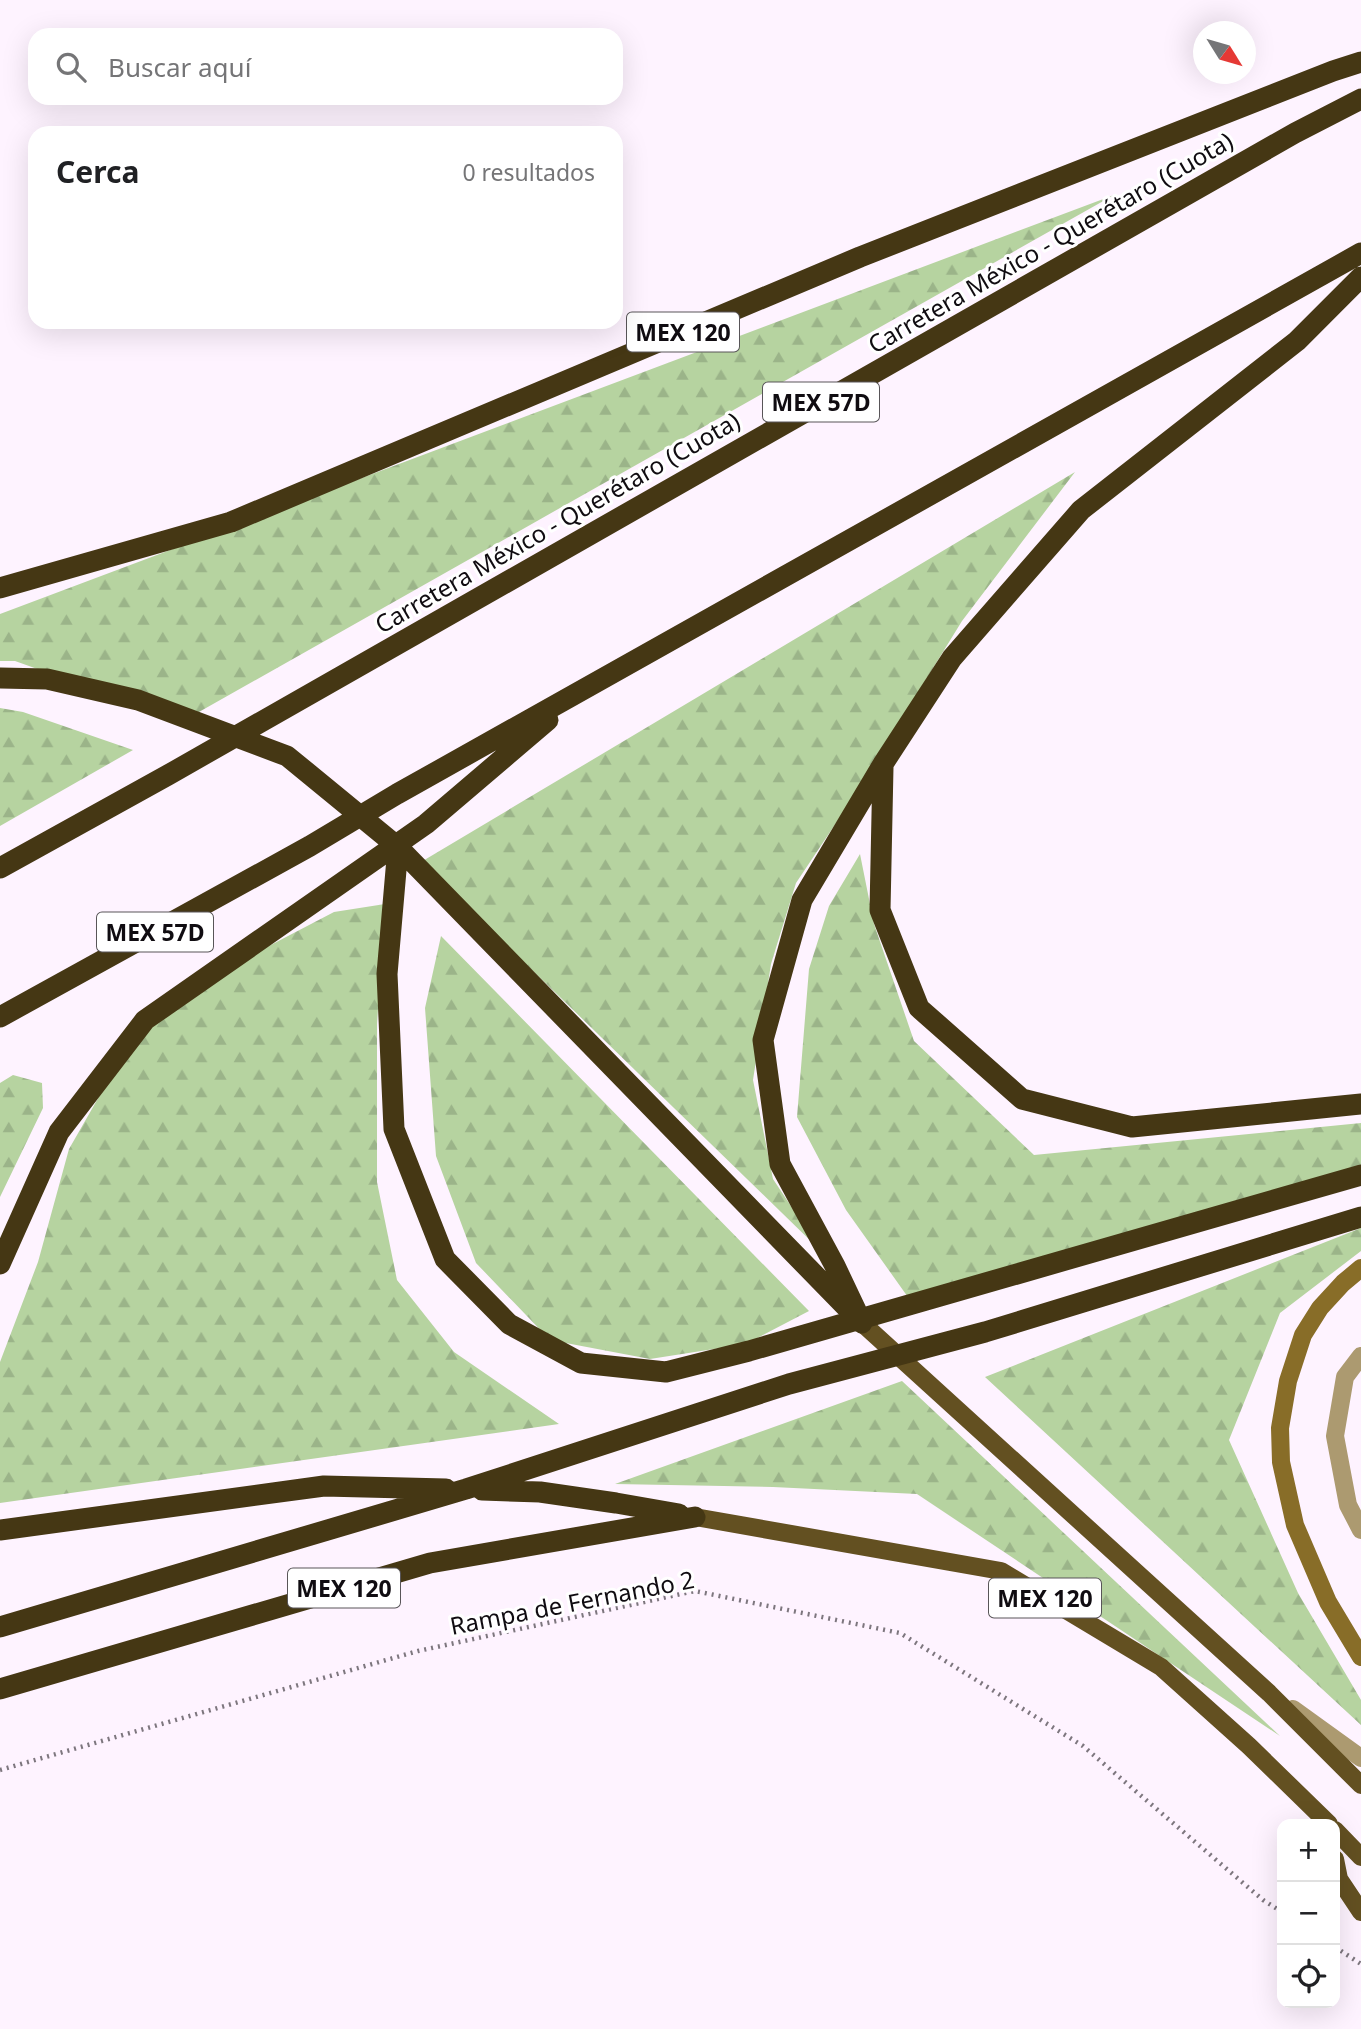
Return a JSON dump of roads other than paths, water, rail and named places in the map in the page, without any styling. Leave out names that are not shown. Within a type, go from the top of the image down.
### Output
[{"type":"highway","name":"MEX 120","points":[[0,588],[231,522],[860,257],[1361,62]]},
{"type":"highway","name":"Carretera México - Querétaro (Cuota)","points":[[0,868],[168,775],[1294,133],[1361,99]]},
{"type":"highway","name":"MEX 57D","points":[[0,1017],[310,846],[397,794],[1361,253]]},
{"type":"highway","name":"MEX 120","points":[[862,1323],[835,1266],[780,1164],[763,1040],[802,900],[883,764],[952,657],[1081,510],[1297,341],[1361,277]]},
{"type":"highway","points":[[0,678],[47,679],[138,700],[287,756],[398,847],[862,1323]]},
{"type":"highway","points":[[0,1264],[59,1132],[145,1020],[426,824],[584,690]]},
{"type":"highway","points":[[883,764],[880,910],[919,1007],[1022,1099],[1132,1127],[1361,1104]]},
{"type":"highway","points":[[398,847],[387,974],[394,1129],[445,1259],[509,1324],[581,1363],[666,1372],[802,1336],[1361,1175]]},
{"type":"highway","points":[[0,1627],[466,1489],[789,1384],[985,1332],[1361,1217]]},
{"type":"highway","points":[[0,1530],[324,1486],[540,1492],[695,1517]]},
{"type":"highway","name":"MEX 120","points":[[0,1689],[430,1563],[695,1517]]},
{"type":"main road","points":[[1361,1269],[1343,1283],[1320,1308],[1303,1335],[1288,1381],[1280,1428],[1282,1462],[1295,1525],[1328,1602],[1361,1657]]},
{"type":"main road","name":"MEX 120","points":[[862,1323],[1269,1693],[1359,1783]]},
{"type":"main road","name":"MEX 120","points":[[695,1517],[1001,1571],[1161,1667],[1324,1819]]},
{"type":"main road","name":"MEX 120","points":[[1340,1835],[1361,1857]]},
{"type":"main road","points":[[1340,1880],[1361,1912]]},
{"type":"street","points":[[1361,1356],[1345,1377],[1335,1436],[1348,1505],[1361,1530]]},
{"type":"street","points":[[1269,1693],[1361,1758]]}]
